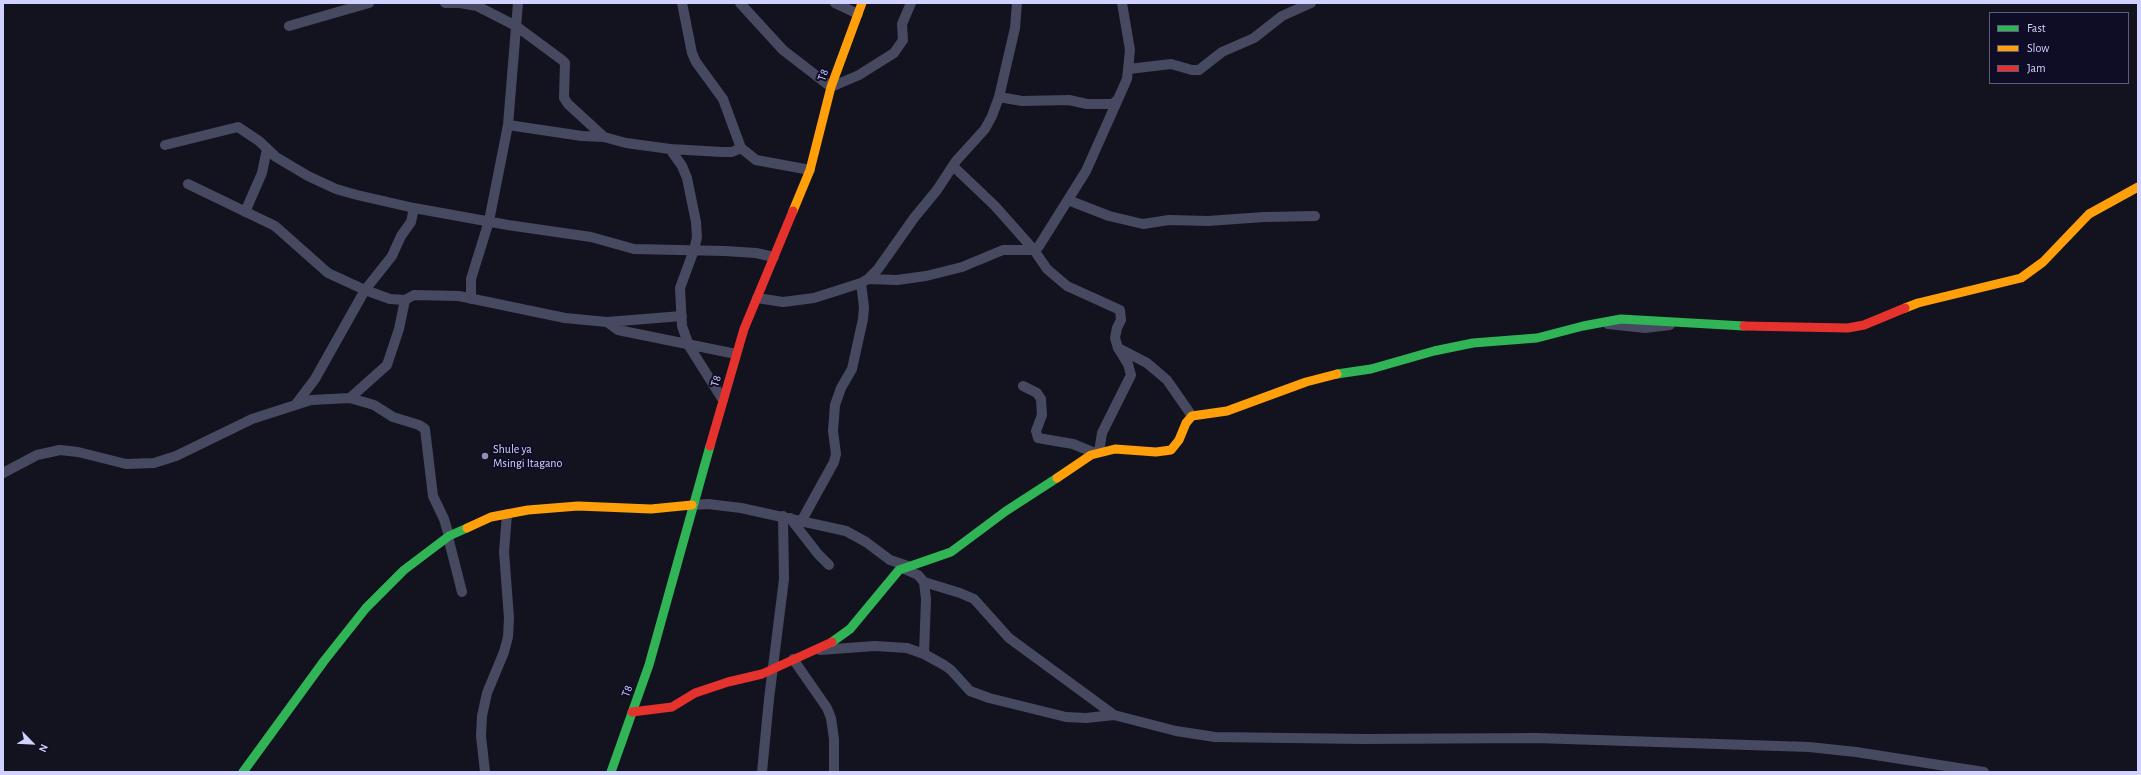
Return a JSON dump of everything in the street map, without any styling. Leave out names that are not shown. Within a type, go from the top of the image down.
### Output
[{"type":"street","points":[[289,26],[369,3]]},
{"type":"street","points":[[445,3],[459,3],[477,6],[516,26],[562,60],[565,63],[564,98],[568,104],[604,137]]},
{"type":"street","points":[[471,299],[471,279],[489,221],[508,125],[518,3]]},
{"type":"street","points":[[682,3],[692,52],[696,62],[724,99],[741,148],[756,160],[810,170]]},
{"type":"street","points":[[740,3],[783,50],[831,87],[859,76],[894,53],[903,40],[902,24],[910,3]]},
{"type":"street","points":[[835,3],[858,14]]},
{"type":"street","name":"T8","points":[[611,772],[649,664],[692,505],[736,354],[757,298],[810,170],[831,87],[862,3]]},
{"type":"street","points":[[802,520],[834,462],[836,454],[833,431],[835,405],[841,388],[852,369],[863,319],[864,281],[885,261],[914,218],[937,190],[952,166],[985,129],[999,98],[1015,28],[1017,3]]},
{"type":"street","points":[[757,298],[772,301],[796,302],[821,296],[864,281],[897,280],[926,276],[962,267],[1003,250],[1034,250],[1048,234],[1091,162],[1129,69],[1129,35],[1122,3]]},
{"type":"street","points":[[1129,69],[1171,64],[1192,70],[1199,70],[1222,52],[1254,38],[1282,16],[1311,3]]},
{"type":"street","points":[[999,98],[1022,101],[1069,100],[1087,104],[1113,104],[1118,98]]},
{"type":"street","points":[[508,125],[582,136],[604,137],[626,144],[670,149],[732,152],[741,148]]},
{"type":"street","points":[[165,145],[238,127],[251,135],[283,162],[336,190],[414,208],[591,237],[634,249],[740,252],[774,258]]},
{"type":"street","points":[[245,212],[262,173],[266,148]]},
{"type":"street","points":[[670,149],[682,166],[691,193],[697,237],[694,250],[680,288],[682,326],[689,346],[723,400]]},
{"type":"street","points":[[952,166],[995,206],[1034,250],[1047,268],[1071,290],[1110,304],[1120,310],[1121,320],[1116,328],[1115,338],[1118,348],[1128,364],[1131,375],[1102,433],[1097,453]]},
{"type":"street","points":[[188,184],[275,226],[328,273],[365,290],[390,299],[405,300],[417,295],[458,296],[565,318],[607,322],[682,316]]},
{"type":"street","points":[[632,712],[672,707],[695,693],[728,682],[762,674],[845,634],[893,575],[905,567],[951,552],[1006,511],[1097,453],[1124,448],[1165,452],[1175,446],[1186,423],[1192,416],[1227,411],[1306,382],[1334,374],[1372,369],[1434,351],[1474,343],[1537,338],[1603,323],[1645,328],[1665,327],[1678,323],[1786,328],[1848,328],[1864,325],[1924,301],[2022,278],[2035,269],[2089,214],[2106,203],[2138,187]]},
{"type":"street","points":[[1068,200],[1109,216],[1143,224],[1169,220],[1208,221],[1315,216]]},
{"type":"street","points":[[293,407],[306,393],[315,379],[365,290],[392,256],[401,236],[411,222],[414,208]]},
{"type":"street","points":[[350,398],[386,365],[399,329],[405,300]]},
{"type":"street","points":[[607,322],[618,330],[689,346],[736,354]]},
{"type":"street","points":[[1118,348],[1147,363],[1167,380],[1192,416]]},
{"type":"street","points":[[1023,386],[1037,393],[1041,399],[1042,415],[1036,431],[1038,438],[1073,444],[1097,453]]},
{"type":"street","points":[[3,473],[37,455],[60,450],[78,452],[126,464],[154,463],[176,456],[252,419],[316,399],[350,398],[374,405],[393,417],[423,426],[425,429],[433,496],[444,519],[462,592]]},
{"type":"street","points":[[243,772],[324,661],[366,608],[404,570],[448,536],[471,525],[507,514],[560,507],[594,506],[651,509],[692,505],[723,505],[802,520],[846,531],[866,542],[890,560],[905,567],[921,579],[960,592],[974,599],[1009,638],[1114,714],[1176,731],[1223,737],[1362,740],[1536,738],[1809,747],[1856,752],[1984,772]]},
{"type":"street","points":[[485,772],[481,736],[484,702],[504,652],[508,637],[509,618],[504,552],[507,514]]},
{"type":"street","points":[[787,517],[829,565]]},
{"type":"street","points":[[762,772],[784,578],[787,517]]},
{"type":"street","points":[[924,654],[926,599],[921,579],[929,560]]},
{"type":"street","points":[[814,650],[885,646],[908,648],[924,654],[951,670],[970,690],[983,697],[1066,717],[1082,718],[1114,714]]},
{"type":"street","points":[[793,659],[827,708],[831,718],[834,739],[834,772]]},
{"type":"traffic: fast","points":[[1337,374],[1371,369],[1434,351],[1473,343],[1537,338],[1583,326],[1621,319],[1744,326]]},
{"type":"traffic: fast","points":[[611,772],[649,665],[710,446]]},
{"type":"traffic: fast","points":[[832,642],[850,629],[899,570],[951,552],[1006,511],[1057,478]]},
{"type":"traffic: fast","points":[[243,772],[324,661],[366,608],[404,570],[449,536],[467,528]]},
{"type":"traffic: slow","points":[[793,211],[810,170],[831,87],[862,3]]},
{"type":"traffic: slow","points":[[1905,308],[1918,303],[2021,278],[2043,262],[2089,214],[2138,187]]},
{"type":"traffic: slow","points":[[1057,478],[1091,455],[1115,449],[1156,452],[1171,450],[1179,440],[1186,423],[1192,416],[1227,411],[1306,382],[1337,374]]},
{"type":"traffic: slow","points":[[467,528],[491,517],[528,510],[578,506],[651,509],[692,505]]},
{"type":"traffic: jam","points":[[710,446],[744,329],[793,211]]},
{"type":"traffic: jam","points":[[1744,326],[1848,328],[1864,325],[1905,308]]},
{"type":"traffic: jam","points":[[632,712],[672,707],[695,693],[728,682],[762,674],[832,642]]},
{"type":"place","name":"Shule ya Msingi Itagano","points":[[485,456]]}]
